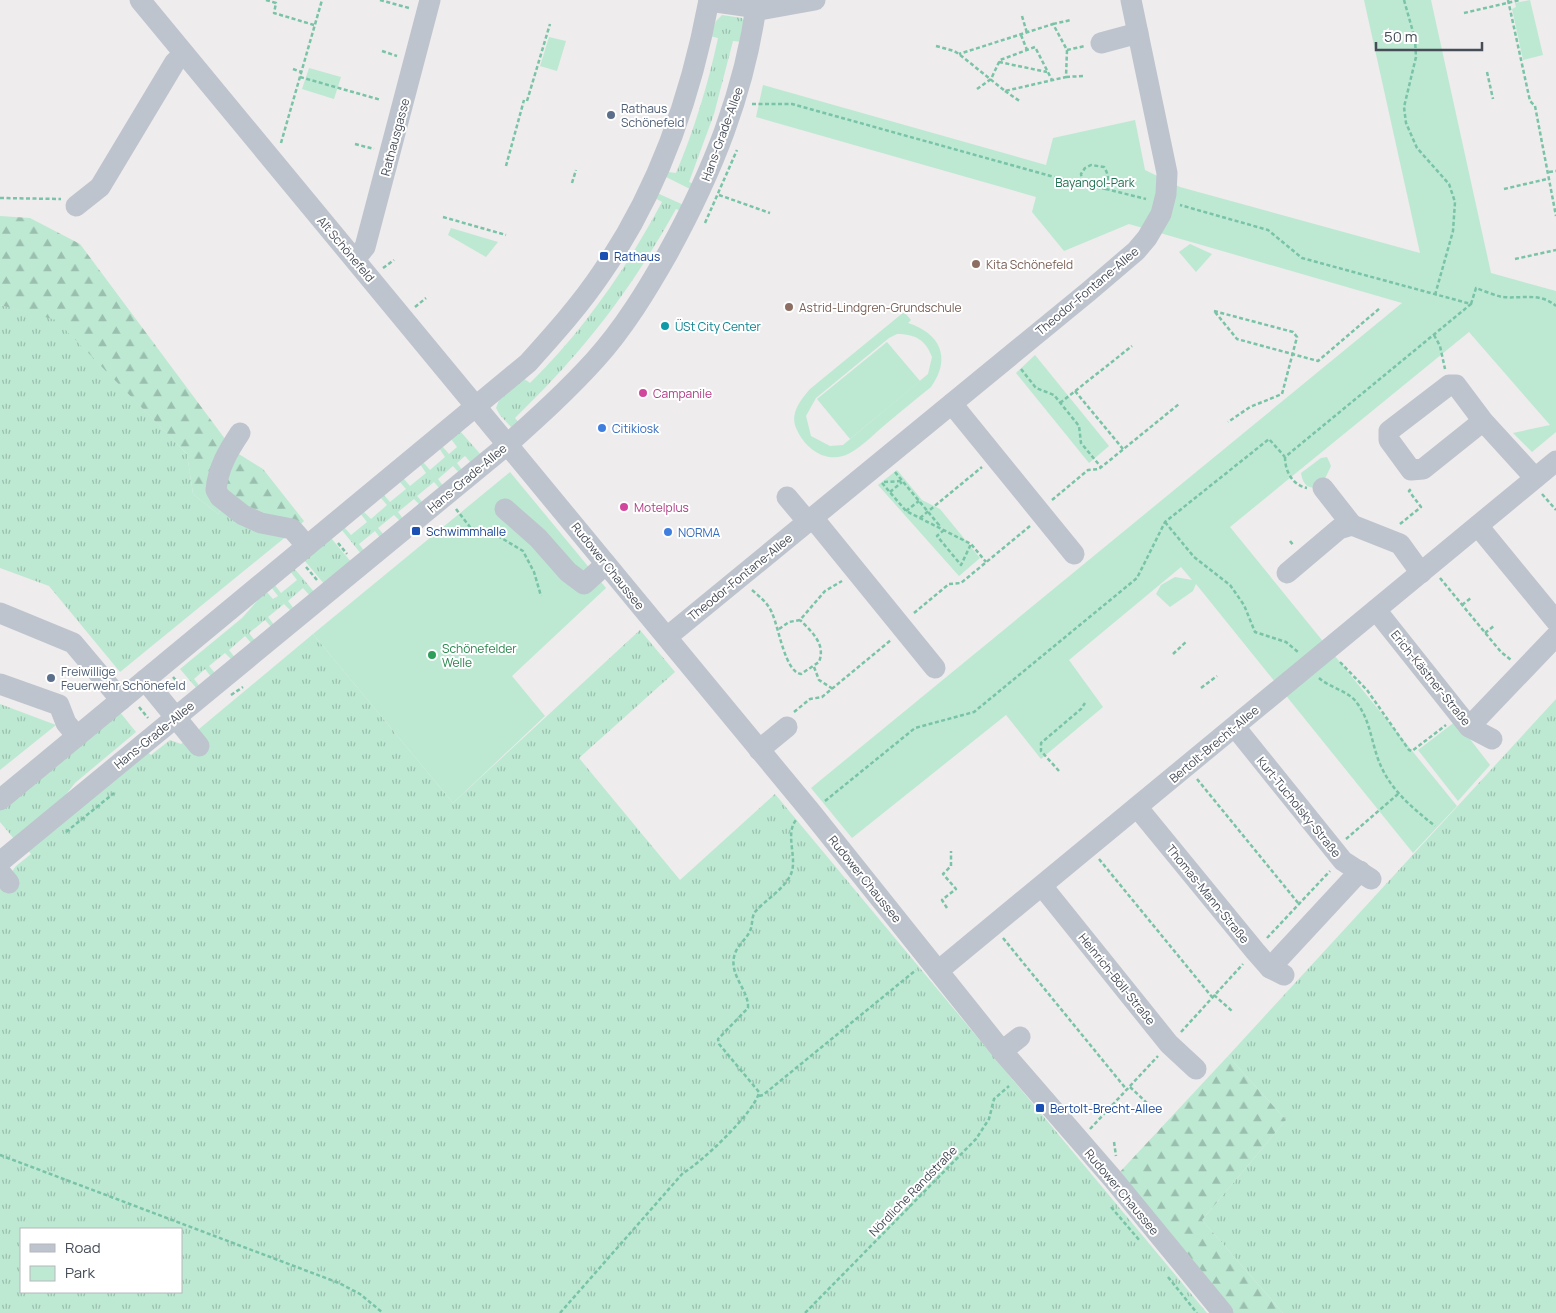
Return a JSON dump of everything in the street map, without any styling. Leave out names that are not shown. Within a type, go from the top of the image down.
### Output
[{"type":"street","name":"Alt Schönefeld","points":[[140,0],[184,54],[279,151],[355,260],[508,444]]},
{"type":"street","points":[[0,800],[477,407],[528,363],[563,324],[594,285],[626,236],[653,183],[685,104],[704,8],[756,4],[775,7],[815,0]]},
{"type":"street","name":"Theodor-Fontane-Allee","points":[[667,637],[1136,251],[1159,219],[1166,194],[1167,173],[1131,0]]},
{"type":"street","name":"Hans-Grade-Allee","points":[[0,862],[508,444],[550,406],[596,359],[631,313],[696,203],[716,158],[737,97],[756,4]]},
{"type":"street","name":"Rathausgasse","points":[[355,260],[364,251],[368,238],[422,6]]},
{"type":"street","points":[[1101,43],[1138,33]]},
{"type":"street","points":[[76,206],[100,187],[175,62],[184,54]]},
{"type":"street","points":[[1483,421],[1418,471],[1411,470],[1389,440],[1389,431],[1448,385],[1456,385],[1483,421],[1537,485]]},
{"type":"street","points":[[952,404],[1074,554]]},
{"type":"street","points":[[240,433],[220,469],[216,490],[220,497],[243,515],[262,523],[292,529],[302,550]]},
{"type":"street","name":"Rudower Chaussee","points":[[508,444],[759,750],[814,805],[933,966],[1011,1062],[1079,1140],[1223,1313]]},
{"type":"street","name":"Bertolt-Brecht-Allee","points":[[933,966],[994,926],[1376,610],[1429,574],[1478,526],[1537,485],[1556,461]]},
{"type":"street","points":[[1323,488],[1352,525],[1404,548],[1429,574]]},
{"type":"street","points":[[787,497],[855,571],[935,668]]},
{"type":"street","points":[[505,509],[538,538],[568,572],[584,584],[606,564]]},
{"type":"street","points":[[1287,573],[1339,529],[1352,525]]},
{"type":"street","points":[[1478,526],[1556,621]]},
{"type":"street","name":"Erich-Kästner-Straße","points":[[1376,610],[1464,721],[1492,739]]},
{"type":"street","points":[[0,613],[73,643],[124,697]]},
{"type":"street","points":[[1464,721],[1523,671],[1556,636]]},
{"type":"street","points":[[146,680],[199,746]]},
{"type":"street","points":[[0,684],[58,705],[66,723],[77,736]]},
{"type":"street","points":[[759,750],[788,721]]},
{"type":"street","name":"Kurt-Tucholsky-Straße","points":[[1235,727],[1337,854],[1366,875],[1277,972]]},
{"type":"street","name":"Thomas-Mann-Straße","points":[[1137,807],[1255,951],[1277,972]]},
{"type":"street","name":"Heinrich-Böll-Straße","points":[[1042,886],[1169,1044],[1192,1066]]},
{"type":"street","points":[[1011,1062],[1024,1041]]},
{"type":"path","points":[[266,0],[276,2],[274,13],[314,25]]},
{"type":"path","points":[[279,151],[322,0]]},
{"type":"path","points":[[380,0],[422,6]]},
{"type":"path","points":[[1404,0],[1415,39],[1416,56],[1404,107],[1406,123],[1417,148],[1449,184],[1455,202],[1453,231],[1435,295]]},
{"type":"path","points":[[1464,13],[1509,1],[1520,0]]},
{"type":"path","points":[[1509,1],[1530,101],[1534,106],[1549,172],[1547,179],[1556,216]]},
{"type":"path","points":[[1022,16],[1027,32]]},
{"type":"path","points":[[959,54],[1071,20]]},
{"type":"path","points":[[506,166],[550,24]]},
{"type":"path","points":[[1053,24],[1067,50],[1066,77]]},
{"type":"path","points":[[1021,34],[1027,50]]},
{"type":"path","points":[[936,46],[959,54],[1020,102]]},
{"type":"path","points":[[978,89],[991,79],[1000,60],[1036,47],[1052,80]]},
{"type":"path","points":[[382,52],[395,55]]},
{"type":"path","points":[[999,62],[1047,72]]},
{"type":"path","points":[[293,69],[301,72]]},
{"type":"path","points":[[1487,72],[1493,99]]},
{"type":"path","points":[[1005,90],[1066,77],[1083,76]]},
{"type":"path","points":[[300,77],[381,100]]},
{"type":"path","points":[[752,104],[792,104],[1083,185],[1146,199]]},
{"type":"path","points":[[355,144],[374,149]]},
{"type":"path","points":[[1083,185],[1081,174],[1085,168],[1098,165],[1104,167],[1107,172],[1108,183],[1106,189]]},
{"type":"path","points":[[572,183],[576,170]]},
{"type":"path","points":[[1549,172],[1556,171]]},
{"type":"path","points":[[1504,189],[1547,179]]},
{"type":"path","points":[[719,195],[770,213]]},
{"type":"path","points":[[0,198],[59,199],[76,206]]},
{"type":"path","points":[[1176,204],[1268,230],[1302,258],[1471,304]]},
{"type":"path","points":[[443,217],[506,235]]},
{"type":"path","points":[[1516,259],[1556,250]]},
{"type":"path","points":[[382,268],[394,260]]},
{"type":"path","points":[[1285,457],[1471,304],[1476,288],[1500,296],[1537,296],[1550,300],[1556,306]]},
{"type":"path","points":[[414,307],[426,298]]},
{"type":"path","points":[[1228,422],[1250,407],[1282,394],[1292,354],[1297,337],[1293,332],[1214,311],[1237,339],[1292,354],[1318,361],[1380,308]]},
{"type":"path","points":[[1434,334],[1440,346],[1448,385]]},
{"type":"path","points":[[1061,402],[1132,346]]},
{"type":"path","points":[[1017,364],[1036,388],[1054,395],[1061,402],[1079,426],[1081,442],[1101,467]]},
{"type":"path","points":[[1074,391],[1123,450]]},
{"type":"path","points":[[788,721],[810,699],[822,697],[832,689],[949,584],[961,583],[1088,470],[1101,467],[1179,404]]},
{"type":"path","points":[[759,1096],[760,1092],[719,1044],[718,1039],[748,1008],[748,1001],[736,975],[734,956],[750,931],[754,914],[789,879],[792,871],[793,824],[814,805],[915,728],[974,712],[1137,578],[1165,522],[1269,439],[1285,457],[1285,469],[1293,480],[1304,487],[1319,490],[1323,488]]},
{"type":"path","points":[[920,518],[995,457]]},
{"type":"path","points":[[891,467],[939,525],[937,527]]},
{"type":"path","points":[[1389,540],[1395,528],[1420,507],[1409,491],[1416,485],[1418,471]]},
{"type":"path","points":[[878,478],[906,511],[971,544],[986,562]]},
{"type":"path","points":[[882,483],[903,481]]},
{"type":"path","points":[[890,492],[903,481]]},
{"type":"path","points":[[1537,485],[1556,510]]},
{"type":"path","points":[[906,511],[919,501]]},
{"type":"path","points":[[456,509],[470,527],[498,536],[523,551],[534,572],[541,596]]},
{"type":"path","points":[[327,530],[358,568]]},
{"type":"path","points":[[944,530],[937,536],[961,566],[971,544]]},
{"type":"path","points":[[302,550],[328,592]]},
{"type":"path","points":[[778,630],[789,622],[800,620],[825,591],[855,571]]},
{"type":"path","points":[[1429,574],[1462,605],[1501,652],[1523,671]]},
{"type":"path","points":[[748,585],[768,606],[793,671],[801,674],[814,667],[822,656],[821,645],[800,620]]},
{"type":"path","points":[[1462,605],[1472,597]]},
{"type":"path","points":[[1485,633],[1495,625]]},
{"type":"path","points":[[1173,654],[1187,642]]},
{"type":"path","points":[[1336,657],[1368,689],[1395,723],[1406,746],[1412,751],[1464,721]]},
{"type":"path","points":[[164,665],[194,702]]},
{"type":"path","points":[[814,667],[819,680],[832,689]]},
{"type":"path","points":[[1201,688],[1217,676]]},
{"type":"path","points":[[124,697],[158,731]]},
{"type":"path","points":[[1059,771],[1041,751],[1041,743],[1081,709],[1085,702]]},
{"type":"path","points":[[1187,767],[1299,904]]},
{"type":"path","points":[[1079,1140],[1299,904],[1337,854],[1398,794]]},
{"type":"path","points":[[1089,847],[1213,996],[1232,1011]]},
{"type":"path","points":[[947,908],[942,900],[956,889],[943,874],[951,866],[951,851]]},
{"type":"path","points":[[994,926],[1128,1088],[1148,1104]]},
{"type":"path","points":[[560,1313],[683,1173],[694,1167],[735,1126],[759,1096],[763,1095],[933,966]]},
{"type":"path","name":"Nördliche Randstraße","points":[[805,1313],[976,1139],[989,1119],[994,1099],[1011,1062]]},
{"type":"path","points":[[0,1155],[339,1283],[360,1294],[383,1313]]},
{"type":"path","points":[[1108,1202],[1144,1246]]},
{"type":"path","points":[[1168,1276],[1197,1313]]},
{"type":"green space","name":"Bayangol-Park","points":[[1364,0],[1431,0],[1491,273],[1556,291],[1556,432],[1532,452],[1513,433],[1550,425],[1469,332],[1230,527],[1457,806],[1413,853],[1196,584],[1193,591],[1170,607],[1156,594],[1161,585],[1175,577],[1192,580],[1181,567],[1069,660],[1103,707],[1041,759],[1006,715],[852,838],[811,788],[1402,303],[1129,224],[1064,251],[1032,212],[1036,197],[756,117],[763,85],[1046,165],[1053,138],[1135,120],[1145,170],[1180,187],[1420,253]]},
{"type":"green space","points":[[1530,0],[1543,55],[1523,60],[1512,9],[1516,7],[1515,3]]},
{"type":"green space","points":[[722,15],[742,18],[745,22],[742,42],[733,41],[714,114],[689,182],[696,185],[694,191],[666,177],[668,172],[676,173],[695,124],[718,38],[710,36],[716,21]]},
{"type":"green space","points":[[549,37],[566,41],[557,71],[540,66]]},
{"type":"green space","points":[[309,68],[341,77],[334,99],[302,89]]},
{"type":"green space","points":[[657,193],[686,206],[684,212],[676,209],[641,268],[604,320],[563,369],[515,418],[520,424],[511,427],[496,408],[499,400],[523,378],[530,383],[550,363],[603,298],[634,251],[662,202],[655,198]]},
{"type":"green space","points":[[0,216],[30,218],[80,244],[234,451],[263,469],[304,521],[299,526],[228,499],[218,514],[193,494],[187,454],[56,320],[0,305]]},
{"type":"green space","points":[[451,228],[498,242],[486,257],[448,235]]},
{"type":"green space","points":[[1190,244],[1212,254],[1196,272],[1179,252]]},
{"type":"green space","points":[[0,305],[56,319],[187,454],[193,494],[218,514],[228,499],[299,526],[120,672],[49,586],[0,568]]},
{"type":"green space","points":[[904,312],[911,320],[908,323],[928,333],[935,340],[939,348],[941,366],[931,387],[860,447],[842,456],[834,457],[819,454],[806,444],[797,430],[794,419],[795,413],[799,403],[810,389]],"holes":[[[897,334],[909,335],[919,339],[927,346],[932,357],[928,374],[843,445],[830,446],[811,436],[806,416],[816,398],[889,338]]]},
{"type":"green space","points":[[887,342],[920,381],[850,439],[817,399]]},
{"type":"green space","points":[[1035,355],[1109,446],[1089,463],[1016,373]]},
{"type":"green space","points":[[460,431],[482,456],[472,464],[465,456],[457,463],[463,471],[460,474],[453,466],[438,479],[444,487],[441,490],[434,482],[417,496],[424,504],[421,506],[414,499],[398,512],[404,520],[401,522],[394,515],[378,528],[385,536],[381,539],[375,531],[359,544],[365,552],[362,555],[341,529],[344,527],[351,535],[367,522],[360,513],[363,511],[371,519],[387,505],[380,497],[383,494],[390,502],[406,489],[399,481],[403,478],[410,486],[426,473],[420,464],[423,462],[430,470],[445,457],[439,448],[442,446],[449,454],[457,447],[451,439]]},
{"type":"green space","points":[[1327,457],[1331,466],[1322,485],[1311,487],[1305,484],[1301,473],[1321,458]]},
{"type":"green space","points":[[897,470],[922,500],[940,509],[980,558],[959,576],[878,485]]},
{"type":"green space","name":"Schönefelder Welle","points":[[510,472],[606,588],[512,676],[545,716],[453,803],[313,634]]},
{"type":"green space","points":[[331,538],[352,563],[325,585],[304,560]]},
{"type":"green space","points":[[294,568],[315,593],[311,597],[303,588],[288,601],[295,610],[292,612],[284,604],[268,617],[275,626],[272,628],[265,620],[249,633],[256,642],[253,645],[245,636],[229,650],[236,659],[233,661],[225,653],[209,666],[216,674],[212,678],[205,669],[194,679],[201,688],[198,690],[180,669],[242,618],[266,591],[273,599],[278,596],[271,587],[274,584],[281,593],[297,580],[290,571]]},
{"type":"green space","points":[[640,630],[675,672],[579,758],[680,880],[775,794],[1207,1313],[0,1313],[0,888],[16,866],[31,854],[27,849],[146,751],[151,755],[170,740],[181,744],[313,634],[453,803]]},
{"type":"green space","points":[[1556,699],[1556,1313],[1283,1313],[1202,1220],[1286,1120],[1228,1056]]},
{"type":"green space","points":[[0,704],[56,725],[0,770]]},
{"type":"green space","points":[[119,711],[136,732],[75,783],[64,797],[15,840],[0,822],[0,809]]},
{"type":"green space","points":[[1456,721],[1490,765],[1458,801],[1418,750]]},
{"type":"green space","points":[[1228,1056],[1286,1120],[1202,1220],[1283,1313],[1232,1313],[1118,1174]]},
{"type":"place","name":"Rathaus Schönefeld","points":[[611,115]]},
{"type":"place","name":"Rathaus","points":[[604,256]]},
{"type":"place","name":"Kita Schönefeld","points":[[976,264]]},
{"type":"place","name":"Astrid-Lindgren-Grundschule","points":[[789,307]]},
{"type":"place","name":"ÜSt City Center","points":[[665,326]]},
{"type":"place","name":"Campanile","points":[[643,393]]},
{"type":"place","name":"Citikiosk","points":[[602,428]]},
{"type":"place","name":"Motelplus","points":[[624,507]]},
{"type":"place","name":"Schwimmhalle","points":[[416,531]]},
{"type":"place","name":"NORMA","points":[[668,532]]},
{"type":"place","name":"Schönefelder Welle","points":[[432,655]]},
{"type":"place","name":"Freiwillige Feuerwehr Schönefeld","points":[[51,678]]},
{"type":"place","name":"Bertolt-Brecht-Allee","points":[[1040,1108]]}]
